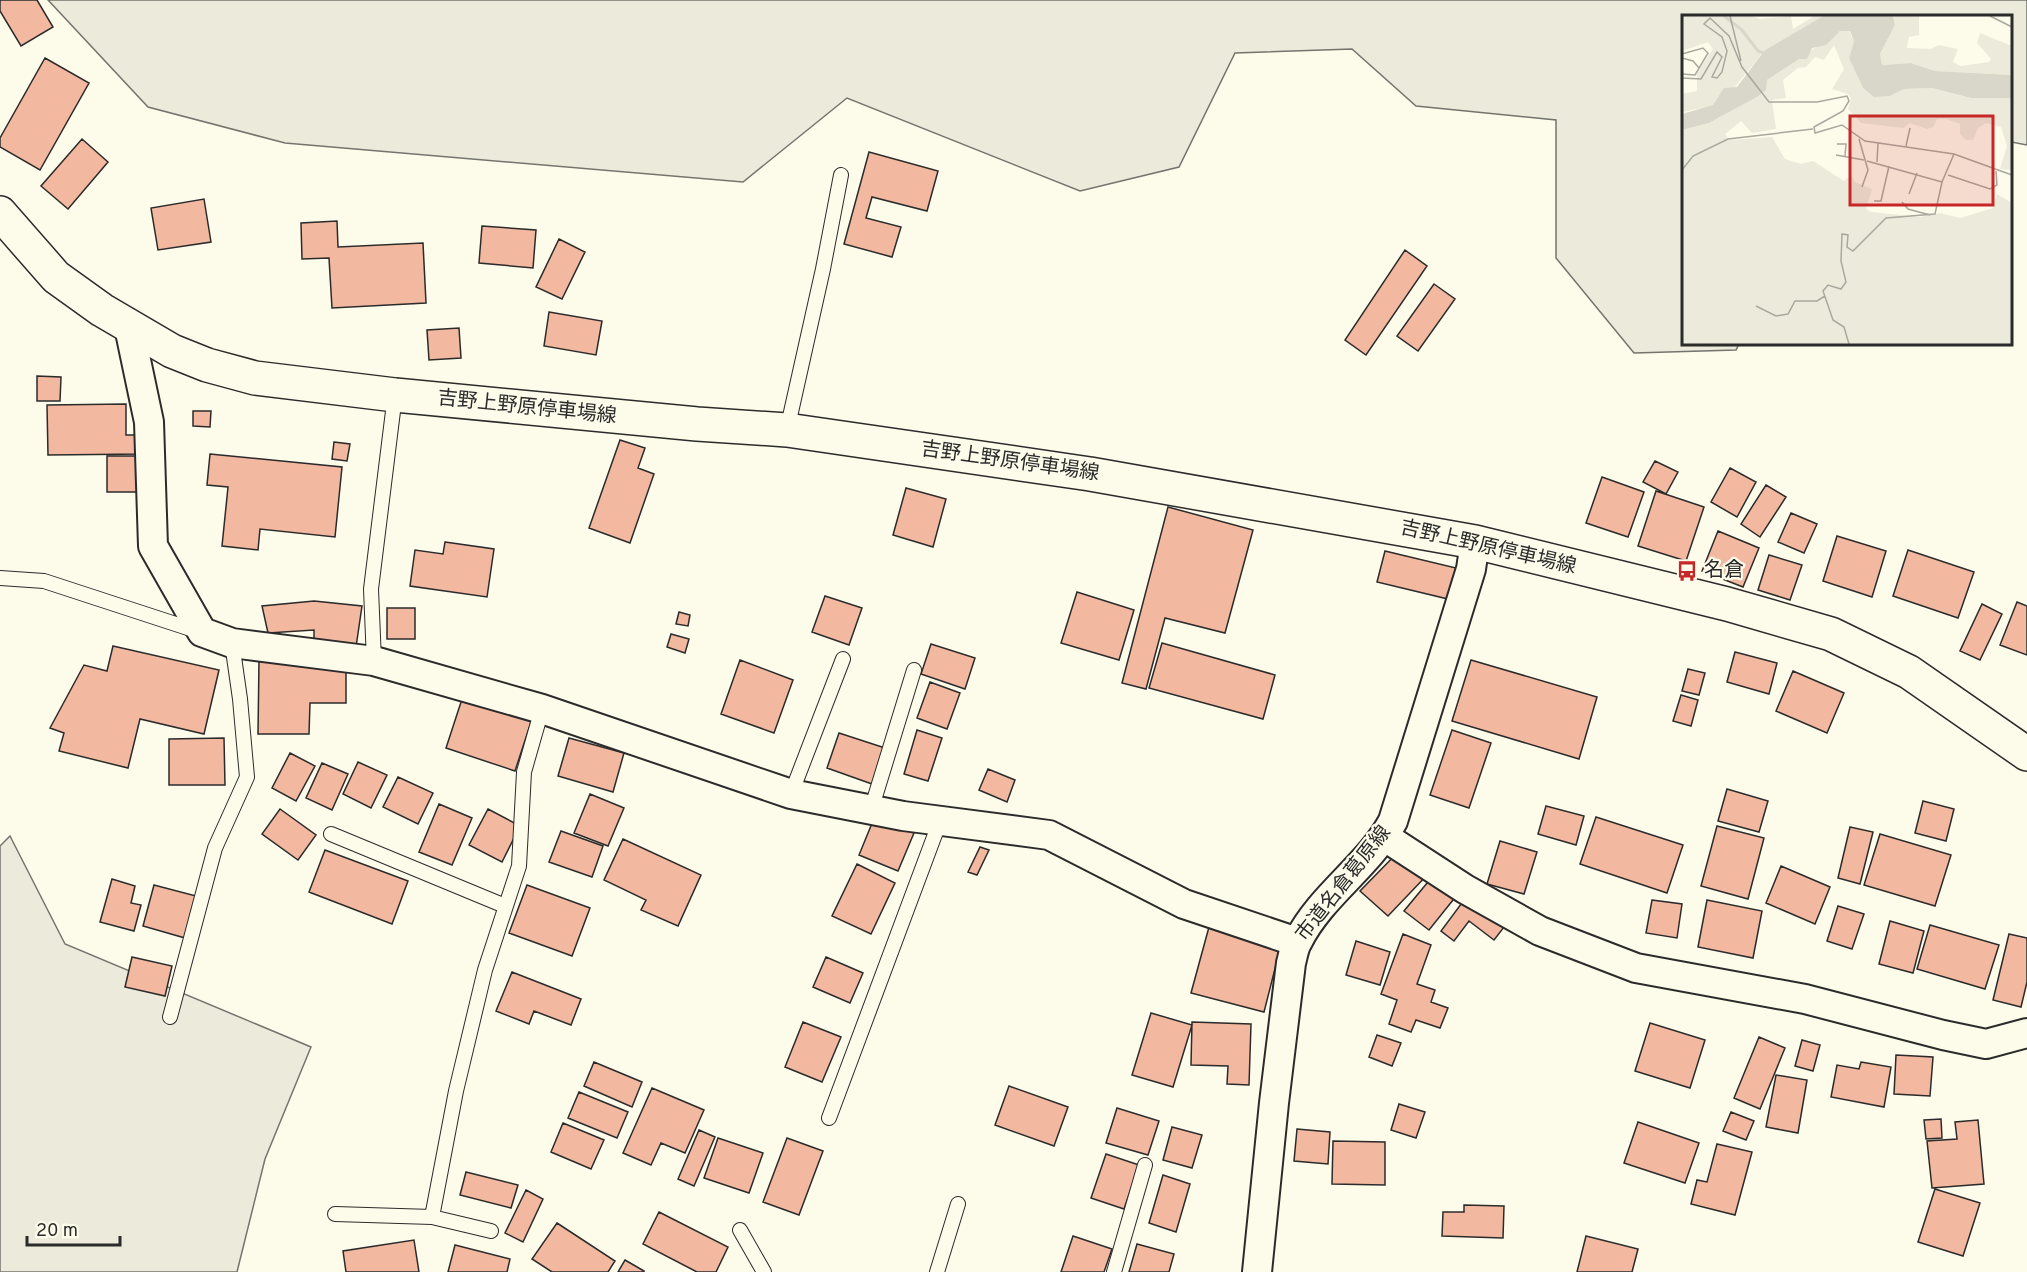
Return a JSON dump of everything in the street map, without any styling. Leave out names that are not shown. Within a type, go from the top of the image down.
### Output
[{"type":"main road","name":"吉野上野原停車場線","points":[[0,213],[56,277],[129,327],[172,351],[207,365],[255,378],[395,395],[697,424],[787,429],[1090,474],[1475,542],[1727,604],[1831,634],[1909,672],[2027,754]]},
{"type":"street","points":[[129,327],[149,422],[153,546],[202,632],[232,643],[374,661],[542,709],[791,794],[940,821],[1049,835],[1184,904],[1297,942]]},
{"type":"street","name":"市道名倉葛原線","points":[[1257,1272],[1287,990],[1297,942],[1316,914],[1384,837],[1393,821],[1471,569],[1475,542]]},
{"type":"street","points":[[1384,837],[1465,889],[1540,931],[1636,968],[1805,999],[1986,1044],[2027,1033]]},
{"type":"lane","points":[[787,429],[823,269],[841,175]]},
{"type":"lane","points":[[374,661],[371,589],[395,395]]},
{"type":"lane","points":[[0,578],[44,580],[202,632]]},
{"type":"lane","points":[[170,1017],[215,848],[247,777],[232,643]]},
{"type":"lane","points":[[791,794],[843,659]]},
{"type":"lane","points":[[871,810],[914,670]]},
{"type":"lane","points":[[432,1217],[456,1091],[485,970],[519,866],[524,772],[542,709]]},
{"type":"lane","points":[[829,1118],[940,821]]},
{"type":"lane","points":[[331,834],[505,906]]},
{"type":"lane","points":[[1114,1272],[1145,1165]]},
{"type":"lane","points":[[937,1272],[958,1204]]},
{"type":"lane","points":[[335,1214],[432,1217],[491,1231]]},
{"type":"lane","points":[[740,1230],[764,1272]]},
{"type":"shaded area","points":[[48,0],[2027,0],[2027,145],[2012,142],[2012,15],[1682,15],[1682,345],[1738,345],[1736,350],[1634,353],[1556,258],[1556,120],[1416,106],[1352,49],[1235,53],[1179,167],[1080,191],[847,98],[743,182],[285,143],[148,107]]},
{"type":"shaded area","points":[[10,836],[65,944],[311,1047],[265,1159],[237,1272],[0,1272],[0,846]]},
{"type":"building","points":[[0,0],[37,0],[53,27],[21,46],[0,11]]},
{"type":"building","points":[[45,58],[89,83],[40,170],[0,147],[0,138]]},
{"type":"building","points":[[82,139],[108,162],[68,209],[41,186]]},
{"type":"building","points":[[869,152],[938,171],[927,211],[872,197],[866,218],[901,227],[892,257],[844,244]]},
{"type":"building","points":[[204,199],[211,242],[158,250],[151,208]]},
{"type":"building","points":[[337,221],[338,247],[423,243],[426,303],[332,308],[329,258],[302,259],[301,223]]},
{"type":"building","points":[[482,226],[536,230],[533,268],[479,263]]},
{"type":"building","points":[[559,239],[585,252],[562,299],[536,287]]},
{"type":"building","points":[[1405,250],[1427,266],[1366,355],[1345,340]]},
{"type":"building","points":[[1434,284],[1455,299],[1418,351],[1397,336]]},
{"type":"building","points":[[549,312],[602,321],[596,355],[544,346]]},
{"type":"building","points":[[459,328],[461,358],[429,360],[427,330]]},
{"type":"building","points":[[37,376],[61,377],[60,401],[37,401]]},
{"type":"building","points":[[126,404],[126,435],[143,435],[143,454],[48,455],[47,405]]},
{"type":"building","points":[[193,411],[211,411],[210,427],[193,426]]},
{"type":"building","points":[[620,440],[645,448],[638,468],[654,474],[630,543],[589,528]]},
{"type":"building","points":[[334,442],[350,444],[347,461],[332,459]]},
{"type":"building","points":[[210,454],[342,467],[335,537],[260,529],[258,550],[222,546],[228,487],[207,485]]},
{"type":"building","points":[[107,456],[137,456],[137,492],[107,492]]},
{"type":"building","points":[[1655,461],[1678,472],[1666,494],[1643,482]]},
{"type":"building","points":[[1730,468],[1756,482],[1737,517],[1711,502]]},
{"type":"building","points":[[1602,477],[1644,492],[1628,537],[1586,523]]},
{"type":"building","points":[[1766,485],[1786,497],[1760,537],[1741,524]]},
{"type":"building","points":[[906,488],[946,499],[933,547],[893,535]]},
{"type":"building","points":[[1656,491],[1704,507],[1686,561],[1638,546]]},
{"type":"building","points":[[1168,507],[1253,530],[1225,633],[1165,618],[1146,689],[1122,683]]},
{"type":"building","points":[[1791,513],[1817,524],[1804,553],[1778,542]]},
{"type":"building","points":[[1718,531],[1759,548],[1743,587],[1702,571]]},
{"type":"building","points":[[1837,536],[1886,551],[1872,597],[1823,581]]},
{"type":"building","points":[[445,542],[494,549],[487,597],[410,586],[415,550],[443,554]]},
{"type":"building","points":[[1908,550],[1974,572],[1958,618],[1893,596]]},
{"type":"building","points":[[1385,551],[1456,568],[1448,599],[1377,582]]},
{"type":"building","points":[[1769,555],[1802,565],[1790,600],[1758,590]]},
{"type":"building","points":[[1077,592],[1134,610],[1119,660],[1061,643]]},
{"type":"building","points":[[825,596],[862,608],[849,645],[812,632]]},
{"type":"building","points":[[314,601],[362,606],[356,647],[314,643],[314,630],[268,633],[262,606]]},
{"type":"building","points":[[2017,602],[2027,606],[2027,655],[2000,645]]},
{"type":"building","points":[[1982,604],[2002,614],[1980,660],[1960,651]]},
{"type":"building","points":[[387,608],[415,608],[415,639],[387,639]]},
{"type":"building","points":[[679,612],[690,615],[688,626],[676,624]]},
{"type":"building","points":[[671,634],[689,639],[685,653],[667,647]]},
{"type":"building","points":[[1162,643],[1275,675],[1263,719],[1149,688]]},
{"type":"building","points":[[931,644],[975,658],[965,689],[921,674]]},
{"type":"building","points":[[113,646],[219,670],[204,734],[140,719],[128,768],[59,751],[64,733],[50,728],[84,665],[107,671]]},
{"type":"building","points":[[1735,652],[1777,663],[1769,694],[1727,682]]},
{"type":"building","points":[[259,660],[346,661],[346,703],[310,703],[309,734],[258,734]]},
{"type":"building","points":[[740,660],[793,680],[774,733],[721,714]]},
{"type":"building","points":[[1471,660],[1597,697],[1579,759],[1452,721]]},
{"type":"building","points":[[1688,669],[1705,673],[1699,695],[1682,691]]},
{"type":"building","points":[[1793,671],[1844,693],[1827,733],[1776,711]]},
{"type":"building","points":[[930,682],[960,693],[947,729],[917,718]]},
{"type":"building","points":[[1681,695],[1698,700],[1691,726],[1673,721]]},
{"type":"building","points":[[463,696],[532,719],[515,771],[446,748]]},
{"type":"building","points":[[917,730],[942,738],[928,781],[904,774]]},
{"type":"building","points":[[1452,730],[1491,743],[1469,808],[1430,795]]},
{"type":"building","points":[[839,733],[885,748],[872,784],[827,768]]},
{"type":"building","points":[[224,738],[225,785],[169,785],[169,739]]},
{"type":"building","points":[[569,738],[624,753],[613,792],[558,776]]},
{"type":"building","points":[[290,753],[315,766],[296,801],[272,788]]},
{"type":"building","points":[[358,762],[387,775],[371,808],[343,794]]},
{"type":"building","points":[[322,763],[348,774],[332,810],[306,798]]},
{"type":"building","points":[[988,769],[1015,780],[1007,802],[979,790]]},
{"type":"building","points":[[398,777],[433,793],[418,824],[383,807]]},
{"type":"building","points":[[1727,789],[1768,801],[1759,832],[1718,821]]},
{"type":"building","points":[[590,794],[624,808],[608,846],[574,833]]},
{"type":"building","points":[[1923,801],[1954,809],[1946,841],[1915,833]]},
{"type":"building","points":[[439,804],[472,818],[452,865],[419,852]]},
{"type":"building","points":[[1546,806],[1584,816],[1576,845],[1538,834]]},
{"type":"building","points":[[280,809],[316,835],[298,860],[262,834]]},
{"type":"building","points":[[488,809],[520,826],[502,862],[469,845]]},
{"type":"building","points":[[875,816],[914,833],[898,871],[859,855]]},
{"type":"building","points":[[1596,817],[1683,845],[1667,893],[1580,864]]},
{"type":"building","points":[[1717,826],[1764,838],[1748,899],[1701,886]]},
{"type":"building","points":[[1850,827],[1873,832],[1860,884],[1838,878]]},
{"type":"building","points":[[561,831],[603,846],[592,877],[549,862]]},
{"type":"building","points":[[1880,834],[1951,855],[1935,906],[1864,885]]},
{"type":"building","points":[[623,839],[701,875],[678,926],[641,910],[646,900],[604,880]]},
{"type":"building","points":[[1500,841],[1537,852],[1524,894],[1487,884]]},
{"type":"building","points":[[980,847],[989,850],[977,875],[968,872]]},
{"type":"building","points":[[1402,848],[1429,873],[1388,916],[1360,891]]},
{"type":"building","points":[[325,850],[408,881],[392,924],[309,892]]},
{"type":"building","points":[[857,864],[895,883],[871,934],[832,916]]},
{"type":"building","points":[[1781,866],[1830,887],[1815,924],[1766,903]]},
{"type":"building","points":[[1437,871],[1461,890],[1429,930],[1404,911]]},
{"type":"building","points":[[112,879],[135,886],[131,903],[141,905],[134,931],[100,922]]},
{"type":"building","points":[[154,885],[196,896],[185,938],[143,926]]},
{"type":"building","points":[[527,885],[590,908],[572,956],[509,933]]},
{"type":"building","points":[[1470,892],[1508,922],[1494,940],[1469,921],[1454,941],[1441,931]]},
{"type":"building","points":[[1652,900],[1682,904],[1677,938],[1646,933]]},
{"type":"building","points":[[1707,900],[1762,911],[1753,958],[1698,947]]},
{"type":"building","points":[[1838,906],[1864,914],[1852,949],[1827,941]]},
{"type":"building","points":[[1890,921],[1924,931],[1913,973],[1879,964]]},
{"type":"building","points":[[1930,925],[1999,945],[1985,989],[1917,969]]},
{"type":"building","points":[[1209,927],[1281,945],[1264,1012],[1191,993]]},
{"type":"building","points":[[1403,934],[1431,945],[1417,984],[1435,990],[1431,1002],[1448,1008],[1440,1028],[1416,1020],[1411,1032],[1389,1024],[1397,1000],[1381,994]]},
{"type":"building","points":[[2009,934],[2027,938],[2027,982],[2021,1007],[1993,1000]]},
{"type":"building","points":[[1356,941],[1390,952],[1380,985],[1346,975]]},
{"type":"building","points":[[132,957],[172,966],[165,996],[125,987]]},
{"type":"building","points":[[826,957],[863,973],[850,1003],[813,987]]},
{"type":"building","points":[[512,972],[581,999],[571,1025],[534,1011],[529,1024],[496,1011]]},
{"type":"building","points":[[1151,1013],[1192,1025],[1173,1087],[1132,1075]]},
{"type":"building","points":[[803,1022],[841,1037],[822,1082],[785,1067]]},
{"type":"building","points":[[1192,1022],[1251,1024],[1249,1085],[1227,1084],[1228,1066],[1191,1065]]},
{"type":"building","points":[[1650,1023],[1705,1040],[1690,1088],[1635,1071]]},
{"type":"building","points":[[1377,1035],[1401,1043],[1392,1066],[1369,1057]]},
{"type":"building","points":[[1759,1037],[1785,1048],[1760,1109],[1734,1098]]},
{"type":"building","points":[[1802,1040],[1820,1045],[1813,1071],[1795,1066]]},
{"type":"building","points":[[1896,1055],[1933,1057],[1930,1096],[1894,1094]]},
{"type":"building","points":[[594,1062],[642,1082],[632,1107],[584,1086]]},
{"type":"building","points":[[1861,1062],[1891,1067],[1884,1107],[1831,1097],[1837,1065],[1859,1069]]},
{"type":"building","points":[[1776,1075],[1807,1080],[1798,1133],[1766,1127]]},
{"type":"building","points":[[1009,1086],[1068,1107],[1054,1146],[995,1125]]},
{"type":"building","points":[[652,1088],[704,1110],[685,1153],[661,1143],[651,1165],[623,1153]]},
{"type":"building","points":[[579,1092],[628,1112],[617,1138],[568,1118]]},
{"type":"building","points":[[1399,1104],[1425,1112],[1416,1138],[1391,1130]]},
{"type":"building","points":[[1117,1108],[1159,1121],[1148,1155],[1106,1143]]},
{"type":"building","points":[[1731,1112],[1754,1121],[1746,1140],[1723,1131]]},
{"type":"building","points":[[1941,1119],[1942,1138],[1926,1139],[1924,1120]]},
{"type":"building","points":[[1978,1120],[1984,1184],[1932,1188],[1927,1141],[1957,1139],[1955,1122]]},
{"type":"building","points":[[1638,1122],[1699,1143],[1685,1183],[1624,1163]]},
{"type":"building","points":[[563,1123],[604,1140],[591,1169],[551,1152]]},
{"type":"building","points":[[1172,1127],[1202,1135],[1192,1168],[1163,1160]]},
{"type":"building","points":[[1297,1129],[1330,1132],[1328,1164],[1294,1161]]},
{"type":"building","points":[[699,1130],[715,1137],[694,1186],[678,1179]]},
{"type":"building","points":[[718,1138],[763,1153],[749,1193],[704,1178]]},
{"type":"building","points":[[787,1138],[823,1151],[799,1215],[763,1202]]},
{"type":"building","points":[[1333,1141],[1385,1142],[1385,1185],[1332,1184]]},
{"type":"building","points":[[1717,1144],[1752,1152],[1735,1215],[1691,1204],[1697,1180],[1707,1182]]},
{"type":"building","points":[[1106,1154],[1139,1165],[1124,1209],[1091,1198]]},
{"type":"building","points":[[466,1172],[518,1185],[511,1208],[460,1195]]},
{"type":"building","points":[[1163,1175],[1190,1184],[1176,1232],[1149,1223]]},
{"type":"building","points":[[1935,1189],[1980,1203],[1963,1256],[1918,1242]]},
{"type":"building","points":[[526,1190],[543,1199],[523,1242],[505,1233]]},
{"type":"building","points":[[1464,1205],[1504,1206],[1503,1238],[1442,1236],[1443,1212],[1464,1212]]},
{"type":"building","points":[[659,1212],[728,1247],[716,1272],[697,1272],[643,1244]]},
{"type":"building","points":[[557,1223],[615,1261],[608,1272],[552,1272],[532,1259]]},
{"type":"building","points":[[1073,1236],[1112,1249],[1104,1272],[1061,1272]]},
{"type":"building","points":[[1586,1236],[1638,1249],[1632,1272],[1577,1272]]},
{"type":"building","points":[[414,1240],[419,1272],[346,1272],[343,1251]]},
{"type":"building","points":[[1137,1244],[1174,1254],[1169,1272],[1129,1272]]},
{"type":"building","points":[[455,1245],[510,1259],[507,1272],[448,1272]]},
{"type":"building","points":[[625,1260],[644,1271],[644,1272],[618,1272]]},
{"type":"place","name":"名倉","points":[[1687,571]]}]
